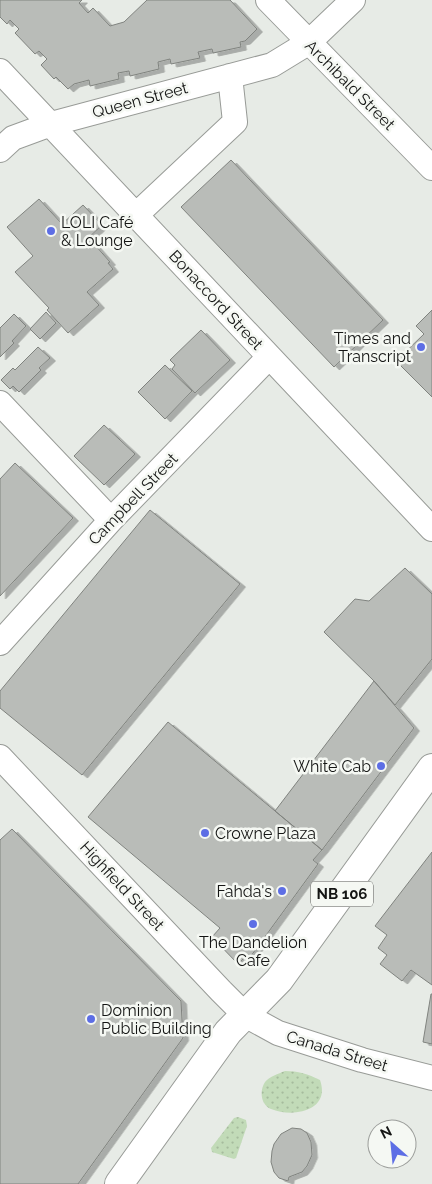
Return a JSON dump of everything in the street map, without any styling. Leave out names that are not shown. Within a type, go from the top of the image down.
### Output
[{"type":"main road","name":"NB 106","points":[[119,1184],[228,1032],[279,980],[432,768]]},
{"type":"street","name":"Archibald Street","points":[[268,0],[432,168]]},
{"type":"street","name":"Queen Street","points":[[0,150],[13,138],[51,124],[272,65],[308,43],[353,0]]},
{"type":"street","name":"Bonaccord Street","points":[[0,72],[432,529]]},
{"type":"street","points":[[136,215],[235,122],[230,76]]},
{"type":"street","name":"Campbell Street","points":[[0,643],[111,520],[269,357]]},
{"type":"street","points":[[0,403],[111,520]]},
{"type":"street","name":"Highfield Street","points":[[0,757],[221,991],[246,1015]]},
{"type":"street","name":"Canada Street","points":[[246,1015],[278,1034],[362,1060],[432,1078]]},
{"type":"green space","points":[[285,1071],[303,1073],[320,1080],[322,1091],[320,1099],[315,1105],[308,1110],[289,1113],[271,1109],[265,1104],[262,1097],[262,1089],[265,1082]]},
{"type":"green space","points":[[238,1117],[246,1120],[247,1126],[236,1158],[212,1152],[211,1148],[234,1118]]},
{"type":"building","points":[[0,0],[82,0],[79,3],[88,13],[93,8],[110,26],[124,22],[147,0],[230,0],[257,29],[245,41],[240,42],[241,47],[213,53],[212,49],[198,52],[200,58],[171,64],[170,59],[158,62],[159,69],[130,76],[129,71],[118,73],[119,79],[90,86],[89,80],[74,84],[68,89],[56,77],[54,79],[41,65],[47,59],[39,51],[35,54],[15,33],[19,29],[10,20],[7,24],[0,17]]},
{"type":"building","points":[[231,160],[383,320],[334,367],[181,207]]},
{"type":"building","points":[[39,199],[62,224],[83,205],[102,225],[84,242],[90,249],[95,245],[110,262],[108,263],[113,269],[87,292],[99,305],[68,333],[47,310],[49,308],[15,272],[33,256],[7,227]]},
{"type":"building","name":"Times and Transcript","points":[[432,310],[432,397],[396,361],[424,334],[416,326]]},
{"type":"building","points":[[46,312],[56,323],[40,339],[30,329]]},
{"type":"building","points":[[14,314],[26,326],[12,341],[14,343],[0,357],[0,328]]},
{"type":"building","points":[[201,330],[230,360],[195,393],[172,369],[175,365],[170,360]]},
{"type":"building","points":[[38,347],[50,358],[19,392],[13,386],[10,389],[1,380],[13,368],[15,370]]},
{"type":"building","points":[[165,365],[192,391],[165,419],[138,392]]},
{"type":"building","points":[[104,425],[135,454],[104,485],[74,456]]},
{"type":"building","points":[[15,463],[73,518],[0,596],[0,479]]},
{"type":"building","points":[[150,510],[240,584],[82,775],[0,708],[0,691]]},
{"type":"building","points":[[405,568],[432,594],[432,659],[395,705],[374,681],[324,632],[355,599],[369,601]]},
{"type":"building","points":[[374,681],[414,728],[322,850],[275,811]]},
{"type":"building","name":"Crowne Plaza","points":[[168,722],[322,850],[313,860],[318,864],[248,960],[245,957],[238,964],[212,937],[220,928],[88,817]]},
{"type":"building","name":"Dominion Public Building","points":[[12,829],[181,1001],[183,1038],[78,1184],[0,1184],[0,840]]},
{"type":"building","points":[[432,852],[432,985],[411,970],[402,981],[380,964],[387,955],[378,948],[387,935],[375,926]]},
{"type":"building","points":[[432,994],[432,1044],[423,1042]]},
{"type":"building","points":[[292,1128],[301,1129],[307,1133],[311,1142],[312,1155],[302,1172],[289,1177],[288,1181],[279,1178],[274,1172],[271,1162],[274,1144],[281,1134]]},
{"type":"place","name":"LOLI Café & Lounge","points":[[51,231]]},
{"type":"place","name":"Times and Transcript","points":[[421,347]]},
{"type":"place","name":"White Cab","points":[[381,766]]},
{"type":"place","name":"Crowne Plaza","points":[[205,833]]},
{"type":"place","name":"Fahda's","points":[[282,891]]},
{"type":"place","name":"The Dandelion Cafe","points":[[253,924]]},
{"type":"place","name":"Dominion Public Building","points":[[91,1019]]}]
